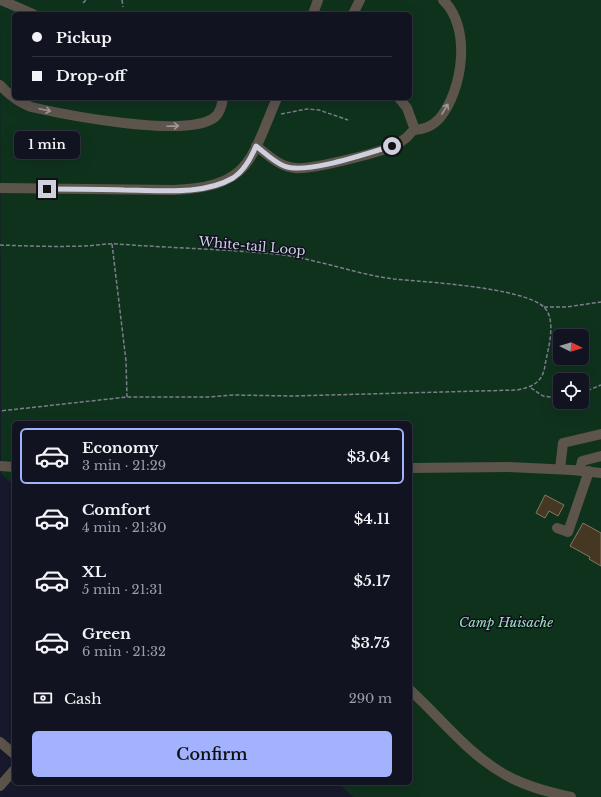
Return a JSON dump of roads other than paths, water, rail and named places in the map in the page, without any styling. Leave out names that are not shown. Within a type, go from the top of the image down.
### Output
[{"type":"street","points":[[1,0],[28,12]]},
{"type":"street","points":[[314,12],[318,0]]},
{"type":"street","points":[[354,12],[360,0]]},
{"type":"street","points":[[256,146],[284,166],[302,168],[392,146],[406,138],[415,130],[430,126],[438,119],[450,98],[458,76],[461,50],[459,32],[452,12],[443,0]]},
{"type":"street","points":[[0,84],[12,97]]},
{"type":"street","points":[[16,100],[31,107],[142,125],[166,126],[198,124],[215,117],[221,109],[223,100]]},
{"type":"street","points":[[0,188],[158,190],[198,188],[218,184],[234,177],[244,166],[256,146],[276,100]]},
{"type":"street","points":[[401,100],[407,108],[415,130]]},
{"type":"street","points":[[560,469],[563,443],[601,434]]},
{"type":"street","points":[[557,528],[568,532],[585,471],[582,461],[601,456]]},
{"type":"street","points":[[1,466],[12,467]]},
{"type":"street","points":[[1,466],[12,472]]},
{"type":"street","points":[[412,468],[560,469],[601,473]]},
{"type":"street","points":[[412,692],[462,742],[488,764],[518,781],[571,797]]},
{"type":"street","points":[[0,742],[12,752]]},
{"type":"street","points":[[0,786],[12,772]]},
{"type":"park label","name":"Camp Huisache","points":[[506,622]]}]
